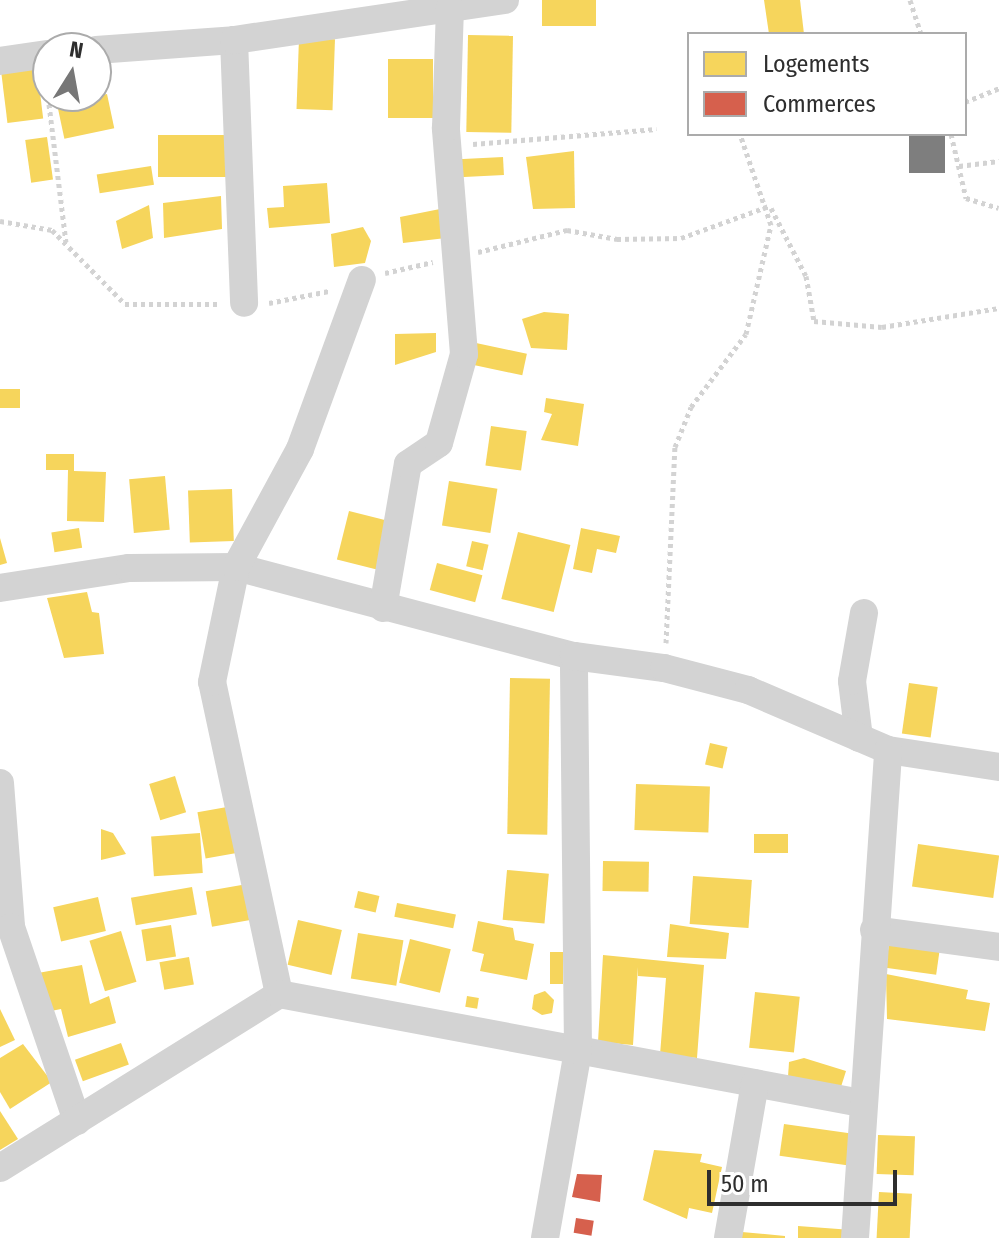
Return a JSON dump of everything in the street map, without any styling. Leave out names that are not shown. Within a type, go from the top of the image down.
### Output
[{"type":"street","points":[[112,49],[234,40],[342,12],[450,8],[505,0]]},
{"type":"street","points":[[383,608],[408,464],[439,443],[464,354],[448,146],[450,8]]},
{"type":"street","points":[[234,40],[244,303]]},
{"type":"street","points":[[0,61],[32,56]]},
{"type":"street","points":[[279,994],[212,682],[236,567],[300,449],[362,280]]},
{"type":"street","points":[[0,588],[129,568],[236,567],[574,656],[664,668],[748,690],[888,750],[999,767]]},
{"type":"street","points":[[859,738],[852,681],[864,613]]},
{"type":"street","points":[[545,1238],[578,1050],[574,656]]},
{"type":"street","points":[[855,1238],[861,1103],[888,750]]},
{"type":"street","points":[[0,783],[5,930],[77,1121]]},
{"type":"street","points":[[874,930],[999,947]]},
{"type":"street","points":[[0,1168],[279,994],[861,1103]]},
{"type":"street","points":[[728,1238],[755,1083]]},
{"type":"path","points":[[910,0],[920,32]]},
{"type":"path","points":[[967,101],[999,88]]},
{"type":"path","points":[[50,112],[67,245]]},
{"type":"path","points":[[448,146],[656,129]]},
{"type":"path","points":[[741,136],[768,204],[806,276],[814,321],[882,327],[999,308]]},
{"type":"path","points":[[952,136],[966,198],[999,208]]},
{"type":"path","points":[[959,166],[999,161]]},
{"type":"path","points":[[664,668],[675,447],[691,407],[754,314],[768,204]]},
{"type":"building: Logements","points":[[542,0],[596,0],[596,26],[542,26]]},
{"type":"building: Logements","points":[[764,0],[800,0],[804,32],[769,32]]},
{"type":"building: Logements","points":[[468,35],[513,36],[511,133],[466,132]]},
{"type":"building: Logements","points":[[299,38],[335,39],[333,110],[297,109]]},
{"type":"building: Logements","points":[[388,59],[433,59],[433,118],[388,118]]},
{"type":"building: Logements","points":[[32,60],[32,112],[42,112],[43,119],[7,123],[0,64]]},
{"type":"building: Logements","points":[[59,112],[111,112],[114,128],[64,139]]},
{"type":"building: Logements","points":[[158,135],[227,135],[227,177],[158,177]]},
{"type":"building: Logements","points":[[47,137],[53,180],[31,183],[25,140]]},
{"type":"building: Logements","points":[[574,151],[575,208],[533,209],[526,157]]},
{"type":"building: Logements","points":[[503,157],[504,175],[459,177],[458,159]]},
{"type":"building: Logements","points":[[151,166],[154,185],[100,193],[97,175]]},
{"type":"building: Logements","points":[[327,183],[330,223],[269,228],[267,208],[284,207],[283,186]]},
{"type":"building: Logements","points":[[221,196],[222,229],[164,238],[163,203]]},
{"type":"building: Logements","points":[[149,205],[153,238],[122,249],[116,221]]},
{"type":"building: Logements","points":[[440,209],[446,238],[403,243],[400,217]]},
{"type":"building: Logements","points":[[363,227],[371,241],[365,263],[334,267],[331,234]]},
{"type":"building: Logements","points":[[544,312],[569,314],[567,350],[531,348],[522,319]]},
{"type":"building: Logements","points":[[436,333],[436,352],[395,365],[395,334]]},
{"type":"building: Logements","points":[[476,343],[527,354],[522,375],[471,365]]},
{"type":"building: Logements","points":[[0,389],[20,389],[20,408],[0,408]]},
{"type":"building: Logements","points":[[546,398],[584,404],[578,446],[541,440],[552,414],[544,412]]},
{"type":"building: Logements","points":[[491,426],[527,431],[521,471],[485,466]]},
{"type":"building: Logements","points":[[46,454],[74,454],[74,471],[106,472],[104,522],[67,521],[68,470],[46,470]]},
{"type":"building: Logements","points":[[165,476],[170,530],[134,533],[129,479]]},
{"type":"building: Logements","points":[[449,481],[497,489],[490,533],[442,525]]},
{"type":"building: Logements","points":[[232,489],[234,541],[190,543],[188,491]]},
{"type":"building: Logements","points":[[349,511],[389,521],[377,569],[337,560]]},
{"type":"building: Logements","points":[[79,528],[82,548],[54,552],[51,532]]},
{"type":"building: Logements","points":[[581,528],[620,536],[616,553],[597,549],[592,573],[573,569]]},
{"type":"building: Logements","points":[[518,532],[570,545],[554,612],[501,599]]},
{"type":"building: Logements","points":[[0,538],[7,563],[0,565]]},
{"type":"building: Logements","points":[[472,541],[489,545],[483,570],[466,566]]},
{"type":"building: Logements","points":[[437,563],[482,575],[475,602],[430,590]]},
{"type":"building: Logements","points":[[87,592],[92,612],[99,613],[104,654],[64,658],[47,598]]},
{"type":"building: Logements","points":[[510,678],[550,679],[547,835],[507,834]]},
{"type":"building: Logements","points":[[909,683],[938,687],[931,738],[902,734]]},
{"type":"building: Logements","points":[[710,743],[728,747],[723,768],[705,764]]},
{"type":"building: Logements","points":[[175,776],[186,812],[160,820],[149,784]]},
{"type":"building: Logements","points":[[636,784],[710,787],[708,833],[634,830]]},
{"type":"building: Logements","points":[[227,807],[235,853],[206,858],[197,812]]},
{"type":"building: Logements","points":[[101,829],[113,833],[126,854],[101,860]]},
{"type":"building: Logements","points":[[200,833],[203,873],[154,876],[151,836]]},
{"type":"building: Logements","points":[[754,834],[788,834],[788,853],[754,853]]},
{"type":"building: Logements","points":[[918,844],[999,855],[993,898],[912,887]]},
{"type":"building: Logements","points":[[603,861],[649,862],[648,892],[602,891]]},
{"type":"building: Logements","points":[[507,870],[549,874],[544,923],[503,920]]},
{"type":"building: Logements","points":[[693,876],[752,880],[749,928],[690,924]]},
{"type":"building: Logements","points":[[253,883],[259,918],[212,927],[206,891]]},
{"type":"building: Logements","points":[[192,887],[197,915],[136,925],[131,898]]},
{"type":"building: Logements","points":[[358,891],[379,896],[376,913],[354,908]]},
{"type":"building: Logements","points":[[98,897],[106,931],[61,941],[53,907]]},
{"type":"building: Logements","points":[[397,903],[456,914],[453,928],[394,917]]},
{"type":"building: Logements","points":[[298,920],[342,930],[331,975],[288,965]]},
{"type":"building: Logements","points":[[478,921],[513,928],[515,940],[534,944],[527,980],[480,971],[484,954],[472,951]]},
{"type":"building: Logements","points":[[670,924],[729,933],[726,959],[667,957]]},
{"type":"building: Logements","points":[[171,925],[176,957],[146,961],[141,930]]},
{"type":"building: Logements","points":[[121,931],[136,982],[105,991],[89,941]]},
{"type":"building: Logements","points":[[358,933],[403,940],[396,986],[351,978]]},
{"type":"building: Logements","points":[[410,939],[451,949],[440,993],[399,983]]},
{"type":"building: Logements","points":[[889,944],[940,951],[936,975],[886,968]]},
{"type":"building: Logements","points":[[550,952],[563,952],[563,984],[550,984]]},
{"type":"building: Logements","points":[[603,955],[704,965],[697,1058],[660,1055],[666,978],[638,976],[638,967],[633,1045],[598,1042]]},
{"type":"building: Logements","points":[[189,957],[194,985],[164,990],[159,962]]},
{"type":"building: Logements","points":[[82,965],[90,1004],[109,996],[116,1023],[68,1037],[61,1009],[46,1012],[38,973]]},
{"type":"building: Logements","points":[[886,974],[968,990],[966,999],[990,1003],[985,1031],[887,1019]]},
{"type":"building: Logements","points":[[545,991],[554,1000],[552,1013],[542,1015],[532,1009],[534,995]]},
{"type":"building: Logements","points":[[755,992],[800,997],[794,1052],[749,1048]]},
{"type":"building: Logements","points":[[467,996],[479,998],[477,1009],[465,1007]]},
{"type":"building: Logements","points":[[0,1009],[15,1040],[0,1047]]},
{"type":"building: Logements","points":[[121,1043],[129,1065],[83,1081],[75,1060]]},
{"type":"building: Logements","points":[[23,1044],[52,1082],[10,1109],[0,1092],[0,1058]]},
{"type":"building: Logements","points":[[804,1058],[846,1071],[840,1090],[788,1077],[789,1062]]},
{"type":"building: Logements","points":[[0,1111],[18,1139],[0,1150]]},
{"type":"building: Logements","points":[[784,1124],[851,1133],[847,1165],[780,1156]]},
{"type":"building: Logements","points":[[878,1135],[915,1136],[914,1175],[877,1174]]},
{"type":"building: Logements","points":[[654,1150],[702,1154],[700,1162],[722,1167],[712,1213],[689,1208],[687,1219],[643,1200]]},
{"type":"building: Logements","points":[[879,1192],[912,1194],[910,1238],[877,1238]]},
{"type":"building: Logements","points":[[798,1226],[852,1230],[852,1238],[798,1238]]},
{"type":"building: Logements","points":[[742,1232],[785,1236],[785,1238],[741,1238]]},
{"type":"building: Commerces","points":[[577,1174],[602,1175],[600,1202],[572,1197]]},
{"type":"building: Commerces","points":[[576,1218],[594,1221],[591,1236],[574,1233]]},
{"type":"building: Autres","points":[[909,136],[945,136],[945,173],[909,173]]}]
